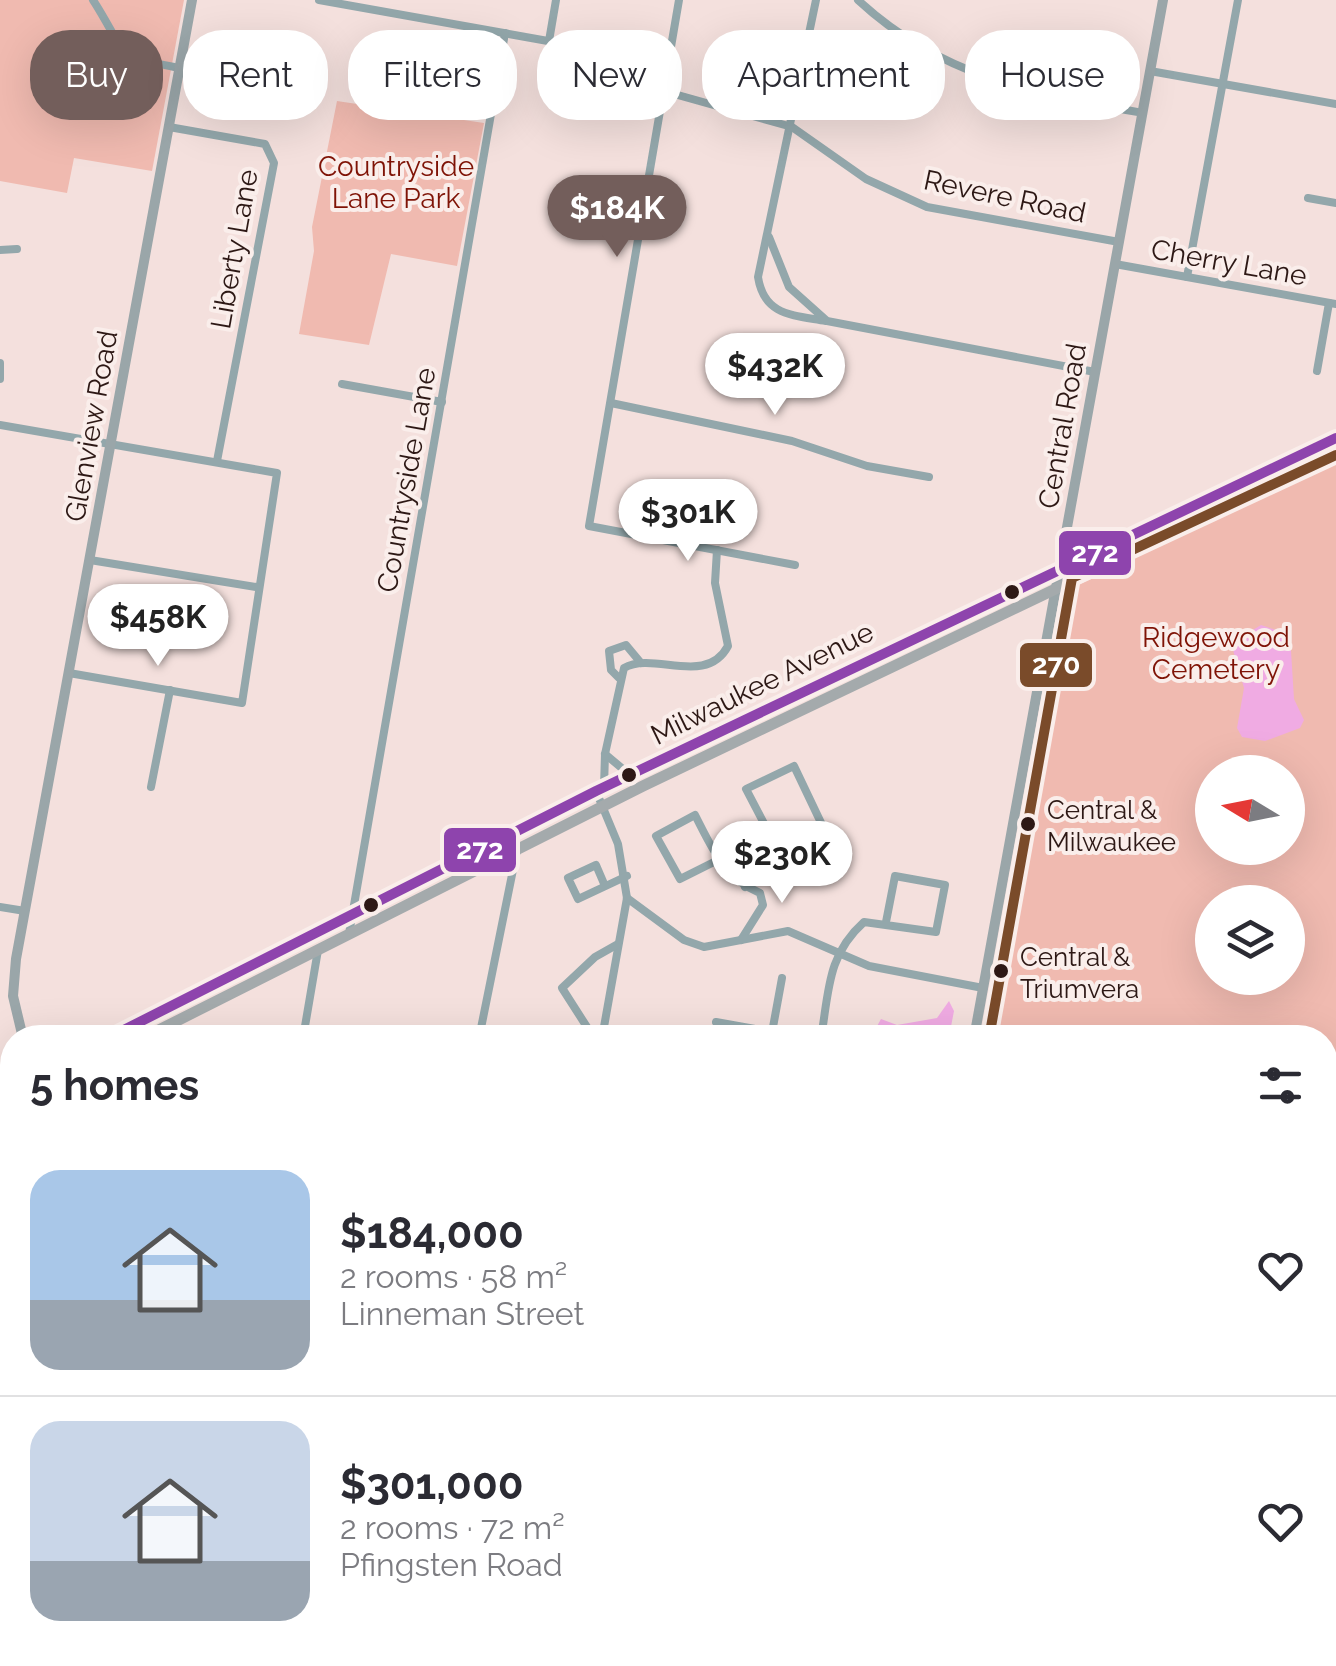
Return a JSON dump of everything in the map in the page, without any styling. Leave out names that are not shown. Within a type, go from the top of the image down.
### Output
[{"type":"main road","name":"Glenview Road","points":[[20,1025],[14,996],[25,910],[192,0]]},
{"type":"main road","name":"Central Road","points":[[976,1025],[1163,0]]},
{"type":"main road","name":"Milwaukee Avenue","points":[[134,1025],[600,789],[1336,438]]},
{"type":"main road","name":"Milwaukee Avenue","points":[[169,1025],[865,679],[1336,456]]},
{"type":"main road","points":[[865,679],[870,664],[914,643],[924,633]]},
{"type":"street","points":[[93,0],[112,38],[127,55],[179,68]]},
{"type":"street","points":[[318,0],[365,4],[486,30]]},
{"type":"street","points":[[551,30],[556,0]]},
{"type":"street","points":[[675,30],[679,0]]},
{"type":"street","points":[[816,0],[758,277],[761,297],[780,314],[1095,372]]},
{"type":"street","points":[[858,0],[927,50],[989,81],[1142,113]]},
{"type":"street","points":[[1187,277],[1238,0]]},
{"type":"street","points":[[1150,70],[1336,104]]},
{"type":"street","name":"Revere Road","points":[[682,96],[792,127],[866,180],[927,207],[1119,242]]},
{"type":"street","name":"Countryside Lane","points":[[349,934],[490,120]]},
{"type":"street","points":[[662,120],[589,526],[795,565]]},
{"type":"street","name":"Liberty Lane","points":[[169,126],[265,144],[274,163],[217,460]]},
{"type":"street","points":[[1308,198],[1336,203]]},
{"type":"street","points":[[769,237],[789,287],[827,321]]},
{"type":"street","points":[[0,250],[17,249]]},
{"type":"street","name":"Cherry Lane","points":[[1115,264],[1333,303]]},
{"type":"street","points":[[1317,371],[1333,303]]},
{"type":"street","points":[[0,363],[0,379]]},
{"type":"street","points":[[342,384],[442,402]]},
{"type":"street","points":[[611,403],[792,440],[868,466],[930,477]]},
{"type":"street","points":[[0,425],[277,473],[256,588],[242,703],[68,673]]},
{"type":"street","points":[[604,1025],[627,898],[627,876],[600,789],[620,678],[624,668],[641,664],[681,668],[723,655],[728,636],[715,583],[717,550]]},
{"type":"street","points":[[90,560],[256,588]]},
{"type":"street","points":[[620,678],[609,660],[610,651],[617,645],[626,644],[641,664]]},
{"type":"street","points":[[151,788],[170,690]]},
{"type":"street","points":[[606,754],[630,775]]},
{"type":"street","points":[[745,887],[779,852],[824,829],[794,766],[746,788],[779,852]]},
{"type":"street","points":[[718,860],[680,879],[656,836],[695,815],[718,860],[745,887],[760,893],[763,906],[740,942]]},
{"type":"street","points":[[482,1025],[517,850],[509,835]]},
{"type":"street","points":[[606,886],[596,865],[568,878],[578,900],[627,876]]},
{"type":"street","points":[[823,1025],[836,953],[864,922],[886,922],[936,932],[945,885],[894,876],[886,922]]},
{"type":"street","points":[[627,898],[684,940],[718,948],[788,932],[868,966],[983,988]]},
{"type":"street","points":[[0,907],[25,910]]},
{"type":"street","points":[[586,1025],[562,988],[595,957],[618,944]]},
{"type":"street","points":[[305,1025],[318,950]]},
{"type":"street","points":[[773,1025],[782,978]]},
{"type":"street","points":[[716,1022],[729,1025]]},
{"type":"green space","points":[[0,0],[184,0],[163,112],[163,30],[30,30],[30,120],[162,120],[152,171],[74,158],[67,193],[0,181]]},
{"type":"green space","name":"Countryside Lane Park","points":[[337,101],[348,103],[348,120],[484,123],[457,266],[391,254],[369,345],[299,334],[314,251],[312,227]]},
{"type":"green space","name":"Ridgewood Cemetery","points":[[1336,462],[1336,1025],[988,1025],[1068,590]]},
{"type":"shaded area","points":[[1261,625],[1290,635],[1294,699],[1304,720],[1300,728],[1265,741],[1242,737],[1237,728],[1244,688],[1231,643]]},
{"type":"shaded area","points":[[949,1001],[954,1011],[951,1025],[897,1025],[937,1018]]},
{"type":"transit line","name":"272","points":[[134,1025],[596,791],[1336,438]]},
{"type":"transit line","name":"270","points":[[991,1025],[1072,578],[1336,455]]},
{"type":"place","name":"Central & Milwaukee","points":[[1028,824]]},
{"type":"place","name":"Central & Triumvera","points":[[1001,971]]}]
